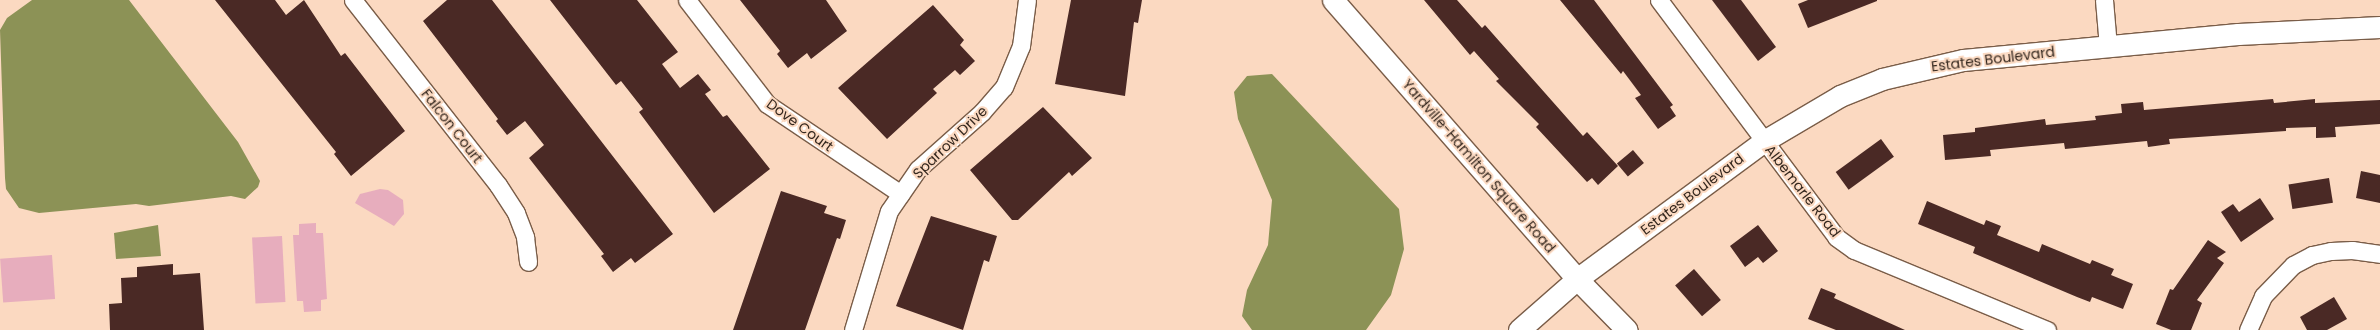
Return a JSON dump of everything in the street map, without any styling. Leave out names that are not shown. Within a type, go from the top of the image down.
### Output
[{"type":"street","name":"Falcon Court","points":[[353,0],[498,185],[516,213],[525,238],[528,262]]},
{"type":"street","name":"Dove Court","points":[[687,0],[767,104],[901,194]]},
{"type":"street","name":"Sparrow Drive","points":[[853,330],[889,211],[918,169],[982,112],[1004,87],[1021,46],[1027,0]]},
{"type":"street","name":"Yardville-Hamilton Square Road","points":[[1333,0],[1577,280],[1627,330]]},
{"type":"street","name":"Albemarle Road","points":[[1659,0],[1824,223],[1854,250],[2047,330]]},
{"type":"street","points":[[2104,0],[2108,46]]},
{"type":"street","name":"Estates Boulevard","points":[[1519,330],[1577,280],[1764,141],[1840,96],[1926,67],[1963,60],[2238,34],[2380,27]]},
{"type":"street","points":[[2248,330],[2264,296],[2276,279],[2293,265],[2331,251],[2352,250],[2380,254]]},
{"type":"shaded area","points":[[32,0],[129,0],[238,142],[260,181],[258,187],[245,199],[231,196],[149,206],[136,204],[39,213],[19,208],[6,189],[0,30],[7,18]]},
{"type":"shaded area","points":[[1272,74],[1399,209],[1404,249],[1391,295],[1366,330],[1252,330],[1242,316],[1247,290],[1268,245],[1272,200],[1238,119],[1234,92],[1247,76]]},
{"type":"shaded area","points":[[380,189],[388,190],[403,200],[404,214],[394,226],[355,203],[360,194]]},
{"type":"shaded area","points":[[316,223],[316,233],[323,233],[327,299],[321,300],[321,311],[304,312],[303,301],[297,301],[293,235],[299,235],[299,224]]},
{"type":"shaded area","points":[[158,225],[161,256],[116,259],[114,233]]},
{"type":"shaded area","points":[[282,236],[285,302],[255,303],[252,238]]},
{"type":"shaded area","points":[[52,255],[55,299],[3,303],[0,259]]},
{"type":"building","points":[[215,0],[275,0],[286,15],[304,0],[341,56],[345,53],[405,131],[351,176],[334,154],[336,152]]},
{"type":"building","points":[[447,0],[492,0],[673,234],[635,263],[631,258],[613,272],[601,256],[604,254],[529,158],[544,145],[525,121],[507,135],[496,121],[498,119],[423,21]]},
{"type":"building","points":[[550,0],[637,0],[678,52],[662,64],[680,88],[698,74],[711,90],[705,94],[723,117],[727,115],[770,169],[714,213],[639,112],[643,109],[621,81],[616,85]]},
{"type":"building","points":[[740,0],[826,0],[847,31],[811,59],[807,53],[788,68],[777,54],[780,51]]},
{"type":"building","points":[[1071,0],[1142,0],[1138,23],[1134,22],[1125,96],[1055,84]]},
{"type":"building","points":[[1424,0],[1457,0],[1482,28],[1485,25],[1583,136],[1587,132],[1618,166],[1598,185],[1592,178],[1587,182],[1536,127],[1539,124],[1496,81],[1499,79],[1474,51],[1470,55]]},
{"type":"building","points":[[1560,0],[1594,0],[1673,105],[1670,107],[1676,116],[1658,129],[1635,98],[1641,95],[1623,71],[1621,74]]},
{"type":"building","points":[[1712,0],[1741,0],[1776,47],[1758,61]]},
{"type":"building","points":[[1808,0],[1877,1],[1808,28],[1798,4]]},
{"type":"building","points":[[933,5],[964,40],[960,45],[975,61],[960,75],[955,70],[933,89],[937,93],[887,139],[838,88]]},
{"type":"building","points":[[2273,99],[2274,103],[2315,99],[2315,103],[2380,100],[2380,124],[2335,127],[2336,137],[2316,138],[2316,127],[2286,128],[2286,131],[2169,139],[2170,144],[2148,147],[2147,141],[2065,149],[2064,143],[1990,150],[1991,156],[1945,160],[1943,135],[1975,132],[1975,128],[2045,119],[2046,125],[2096,120],[2095,116],[2122,113],[2121,104],[2143,102],[2144,110]]},
{"type":"building","points":[[1043,107],[1092,158],[1072,176],[1069,172],[1018,220],[1012,220],[970,170]]},
{"type":"building","points":[[1881,139],[1894,157],[1849,190],[1836,172]]},
{"type":"building","points":[[1633,150],[1644,163],[1628,177],[1617,163]]},
{"type":"building","points":[[2361,171],[2380,175],[2380,203],[2356,198]]},
{"type":"building","points":[[2329,178],[2333,203],[2292,209],[2289,184]]},
{"type":"building","points":[[781,191],[827,206],[824,213],[846,220],[840,239],[837,238],[805,330],[733,330]]},
{"type":"building","points":[[2260,198],[2274,219],[2241,242],[2221,212],[2233,204],[2239,212]]},
{"type":"building","points":[[1927,201],[1984,225],[1986,220],[2001,226],[1997,235],[2039,252],[2042,244],[2090,264],[2092,260],[2114,269],[2111,275],[2133,284],[2123,309],[2092,297],[2090,302],[2077,297],[1973,253],[1975,247],[1918,224]]},
{"type":"building","points":[[931,216],[997,236],[989,262],[984,260],[963,330],[896,306]]},
{"type":"building","points":[[1758,225],[1778,251],[1763,263],[1758,257],[1745,267],[1730,246]]},
{"type":"building","points":[[2208,240],[2226,252],[2217,258],[2224,263],[2197,300],[2202,303],[2191,330],[2171,330],[2156,324],[2170,289],[2173,290]]},
{"type":"building","points":[[173,264],[173,275],[200,273],[204,330],[110,330],[109,304],[122,303],[121,278],[137,277],[137,267]]},
{"type":"building","points":[[1694,269],[1721,300],[1702,316],[1675,285]]},
{"type":"building","points":[[1821,288],[1836,294],[1834,298],[1905,330],[1836,330],[1808,319]]},
{"type":"building","points":[[2334,297],[2347,319],[2327,330],[2307,330],[2300,317]]}]
